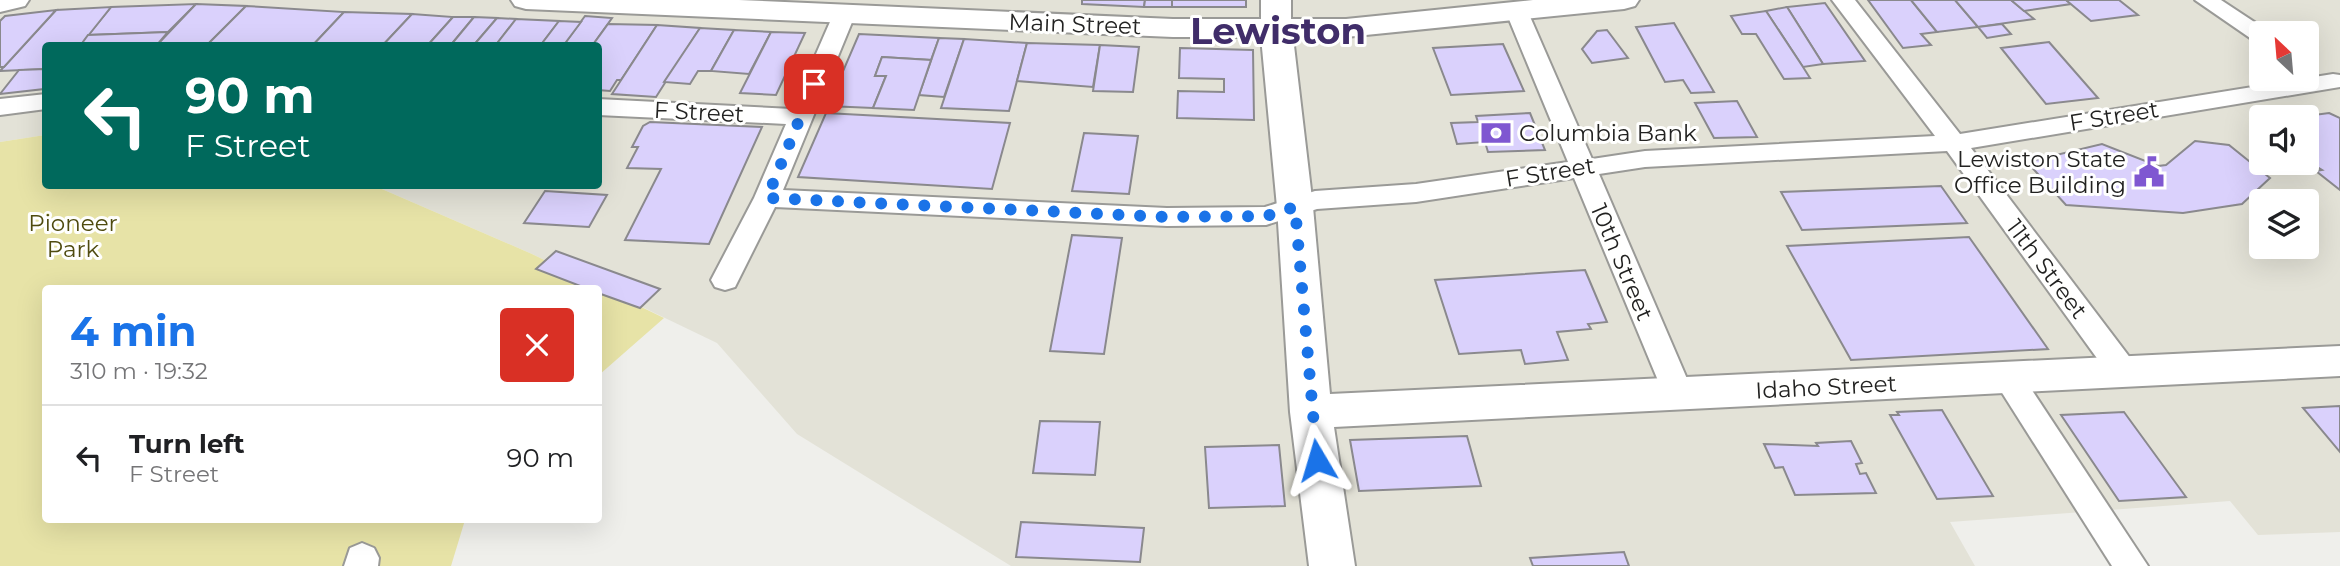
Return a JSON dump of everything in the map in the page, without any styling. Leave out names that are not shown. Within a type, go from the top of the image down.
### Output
[{"type":"main road","points":[[0,3],[14,0]]},
{"type":"main road","name":"Main Street","points":[[526,0],[646,3],[845,15],[1276,15],[1374,26],[1624,0]]},
{"type":"main road","points":[[1276,15],[1311,412],[1332,566]]},
{"type":"main road","name":"Idaho Street","points":[[1311,412],[2340,361]]},
{"type":"street","name":"11th Street","points":[[1843,0],[1890,57],[2123,371]]},
{"type":"street","points":[[2206,0],[2249,27]]},
{"type":"street","name":"10th Street","points":[[1517,12],[1679,395]]},
{"type":"street","points":[[725,280],[767,198],[845,15]]},
{"type":"street","points":[[2319,73],[2336,84]]},
{"type":"street","name":"F Street","points":[[767,198],[1167,217],[1266,216],[1315,200],[1416,193],[1645,159],[1952,142],[2336,84]]},
{"type":"street","points":[[0,107],[42,102]]},
{"type":"street","name":"F Street","points":[[602,107],[800,117]]},
{"type":"street","points":[[2007,377],[2131,566]]},
{"type":"shaded area","points":[[0,0],[2340,0],[2340,532],[2258,535],[2230,501],[1950,522],[1975,566],[1011,566],[797,434],[717,343],[602,288],[602,285],[596,285],[382,189],[602,189],[602,42],[42,42],[42,135],[0,142]]},
{"type":"green space","name":"Pioneer Park","points":[[42,135],[42,189],[382,189],[532,254],[596,285],[42,285],[42,523],[464,523],[451,566],[0,566],[0,142]]},
{"type":"green space","name":"Pioneer Park","points":[[602,288],[664,318],[602,372]]},
{"type":"building","points":[[1082,0],[1145,0],[1144,7],[1082,4]]},
{"type":"building","points":[[1145,0],[1172,0],[1172,7],[1144,7]]},
{"type":"building","points":[[1172,0],[1246,0],[1246,7],[1172,7]]},
{"type":"building","points":[[1868,0],[1911,0],[1937,32],[1921,34],[1931,45],[1903,48]]},
{"type":"building","points":[[1911,0],[1955,0],[1978,27],[1937,32]]},
{"type":"building","points":[[1955,0],[2011,0],[2034,19],[1978,27]]},
{"type":"building","points":[[2011,0],[2066,0],[2071,4],[2024,11]]},
{"type":"building","points":[[2066,0],[2119,0],[2138,15],[2091,21]]},
{"type":"building","points":[[1825,3],[1865,61],[1823,64],[1787,7]]},
{"type":"building","points":[[196,4],[168,32],[88,35],[111,7]]},
{"type":"building","points":[[196,4],[246,6],[210,42],[160,42]]},
{"type":"building","points":[[246,6],[344,12],[316,42],[210,42]]},
{"type":"building","points":[[111,7],[83,42],[42,42],[42,69],[0,71],[56,10]]},
{"type":"building","points":[[1787,7],[1823,64],[1803,67],[1766,11]]},
{"type":"building","points":[[56,10],[4,67],[0,67],[0,21],[5,16]]},
{"type":"building","points":[[1766,11],[1810,78],[1784,79],[1756,34],[1742,34],[1731,16]]},
{"type":"building","points":[[344,12],[412,14],[386,42],[316,42]]},
{"type":"building","points":[[412,14],[453,17],[431,42],[386,42]]},
{"type":"building","points":[[585,16],[612,18],[595,42],[566,42]]},
{"type":"building","points":[[453,17],[474,17],[453,42],[431,42]]},
{"type":"building","points":[[474,17],[497,18],[476,42],[453,42]]},
{"type":"building","points":[[497,18],[516,19],[498,42],[476,42]]},
{"type":"building","points":[[516,19],[559,21],[543,42],[498,42]]},
{"type":"building","points":[[559,21],[581,22],[566,42],[543,42]]},
{"type":"building","points":[[1674,23],[1714,92],[1691,93],[1683,80],[1665,82],[1636,27]]},
{"type":"building","points":[[608,24],[657,25],[621,80],[617,80],[610,91],[602,90],[602,42],[595,42]]},
{"type":"building","points":[[2002,24],[2011,34],[1987,38],[1978,27]]},
{"type":"building","points":[[657,25],[700,28],[656,97],[612,94]]},
{"type":"building","points":[[700,28],[734,30],[711,71],[698,71],[690,84],[664,82]]},
{"type":"building","points":[[734,30],[771,32],[749,74],[711,71]]},
{"type":"building","points":[[1607,30],[1628,58],[1592,63],[1582,49],[1597,31]]},
{"type":"building","points":[[168,32],[159,42],[83,42],[88,35]]},
{"type":"building","points":[[771,32],[805,33],[776,95],[740,93]]},
{"type":"building","points":[[859,34],[939,38],[931,60],[882,57],[875,76],[886,76],[873,108],[828,106]]},
{"type":"building","points":[[939,38],[964,39],[944,97],[919,95]]},
{"type":"building","points":[[964,39],[1027,43],[1009,111],[941,108]]},
{"type":"building","points":[[2049,42],[2098,98],[2046,104],[2001,48]]},
{"type":"building","points":[[1027,43],[1100,45],[1093,87],[1017,81]]},
{"type":"building","points":[[1503,44],[1524,91],[1451,95],[1433,48]]},
{"type":"building","points":[[1100,45],[1139,47],[1133,92],[1093,91]]},
{"type":"building","points":[[1180,48],[1253,50],[1254,120],[1177,118],[1178,91],[1224,92],[1224,79],[1179,78]]},
{"type":"building","points":[[882,57],[931,60],[914,110],[873,108],[886,76],[875,76]]},
{"type":"building","points":[[42,69],[42,89],[0,94],[19,70]]},
{"type":"building","points":[[1737,101],[1757,137],[1714,138],[1695,103]]},
{"type":"building","points":[[826,113],[1010,123],[992,189],[798,177]]},
{"type":"building","name":"Columbia Bank","points":[[1530,113],[1545,150],[1488,152],[1485,142],[1457,144],[1451,123],[1478,122],[1476,116]]},
{"type":"building","points":[[2329,113],[2340,118],[2340,190],[2319,173],[2322,170],[2319,168],[2319,114]]},
{"type":"building","points":[[650,122],[762,127],[709,244],[625,240],[661,169],[627,168],[638,147],[632,147],[643,126]]},
{"type":"building","points":[[1084,133],[1138,136],[1129,194],[1072,191]]},
{"type":"building","name":"Lewiston State Office Building","points":[[2195,141],[2229,145],[2249,161],[2249,175],[2266,175],[2270,178],[2258,189],[2249,189],[2249,198],[2242,204],[2183,213],[2066,205],[2027,162],[2102,144],[2158,166],[2166,165]]},
{"type":"building","points":[[1941,186],[1967,223],[1802,230],[1781,192]]},
{"type":"building","points":[[545,191],[607,195],[589,227],[524,223]]},
{"type":"building","points":[[1072,235],[1122,238],[1104,354],[1050,351]]},
{"type":"building","points":[[1969,237],[2048,349],[1851,360],[1787,246]]},
{"type":"building","points":[[556,251],[660,289],[640,308],[602,294],[602,285],[578,285],[536,269]]},
{"type":"building","points":[[1585,270],[1607,322],[1588,324],[1591,329],[1557,332],[1568,360],[1525,364],[1521,350],[1459,354],[1435,280]]},
{"type":"building","points":[[2340,406],[2340,452],[2303,408]]},
{"type":"building","points":[[1942,410],[1993,496],[1937,499],[1890,415],[1899,415],[1897,412]]},
{"type":"building","points":[[2124,412],[2186,497],[2119,501],[2061,415]]},
{"type":"building","points":[[1040,421],[1100,422],[1095,475],[1033,473]]},
{"type":"building","points":[[1467,436],[1481,486],[1359,491],[1350,440]]},
{"type":"building","points":[[1851,441],[1862,463],[1856,464],[1860,474],[1866,473],[1876,493],[1795,495],[1783,467],[1775,468],[1764,444],[1818,446],[1816,443]]},
{"type":"building","points":[[1279,445],[1285,506],[1209,508],[1205,447]]},
{"type":"building","points":[[1021,522],[1144,528],[1140,562],[1016,557]]},
{"type":"building","points":[[1624,552],[1629,566],[1533,566],[1530,558]]},
{"type":"place","name":"Columbia Bank","points":[[1496,133]]},
{"type":"place","name":"Lewiston State Office Building","points":[[2149,172]]},
{"type":"district","name":"Lewiston","points":[[1278,31]]},
{"type":"route","points":[[814,84],[767,198],[1057,214],[1167,217],[1266,216],[1295,207],[1317,460]]}]
